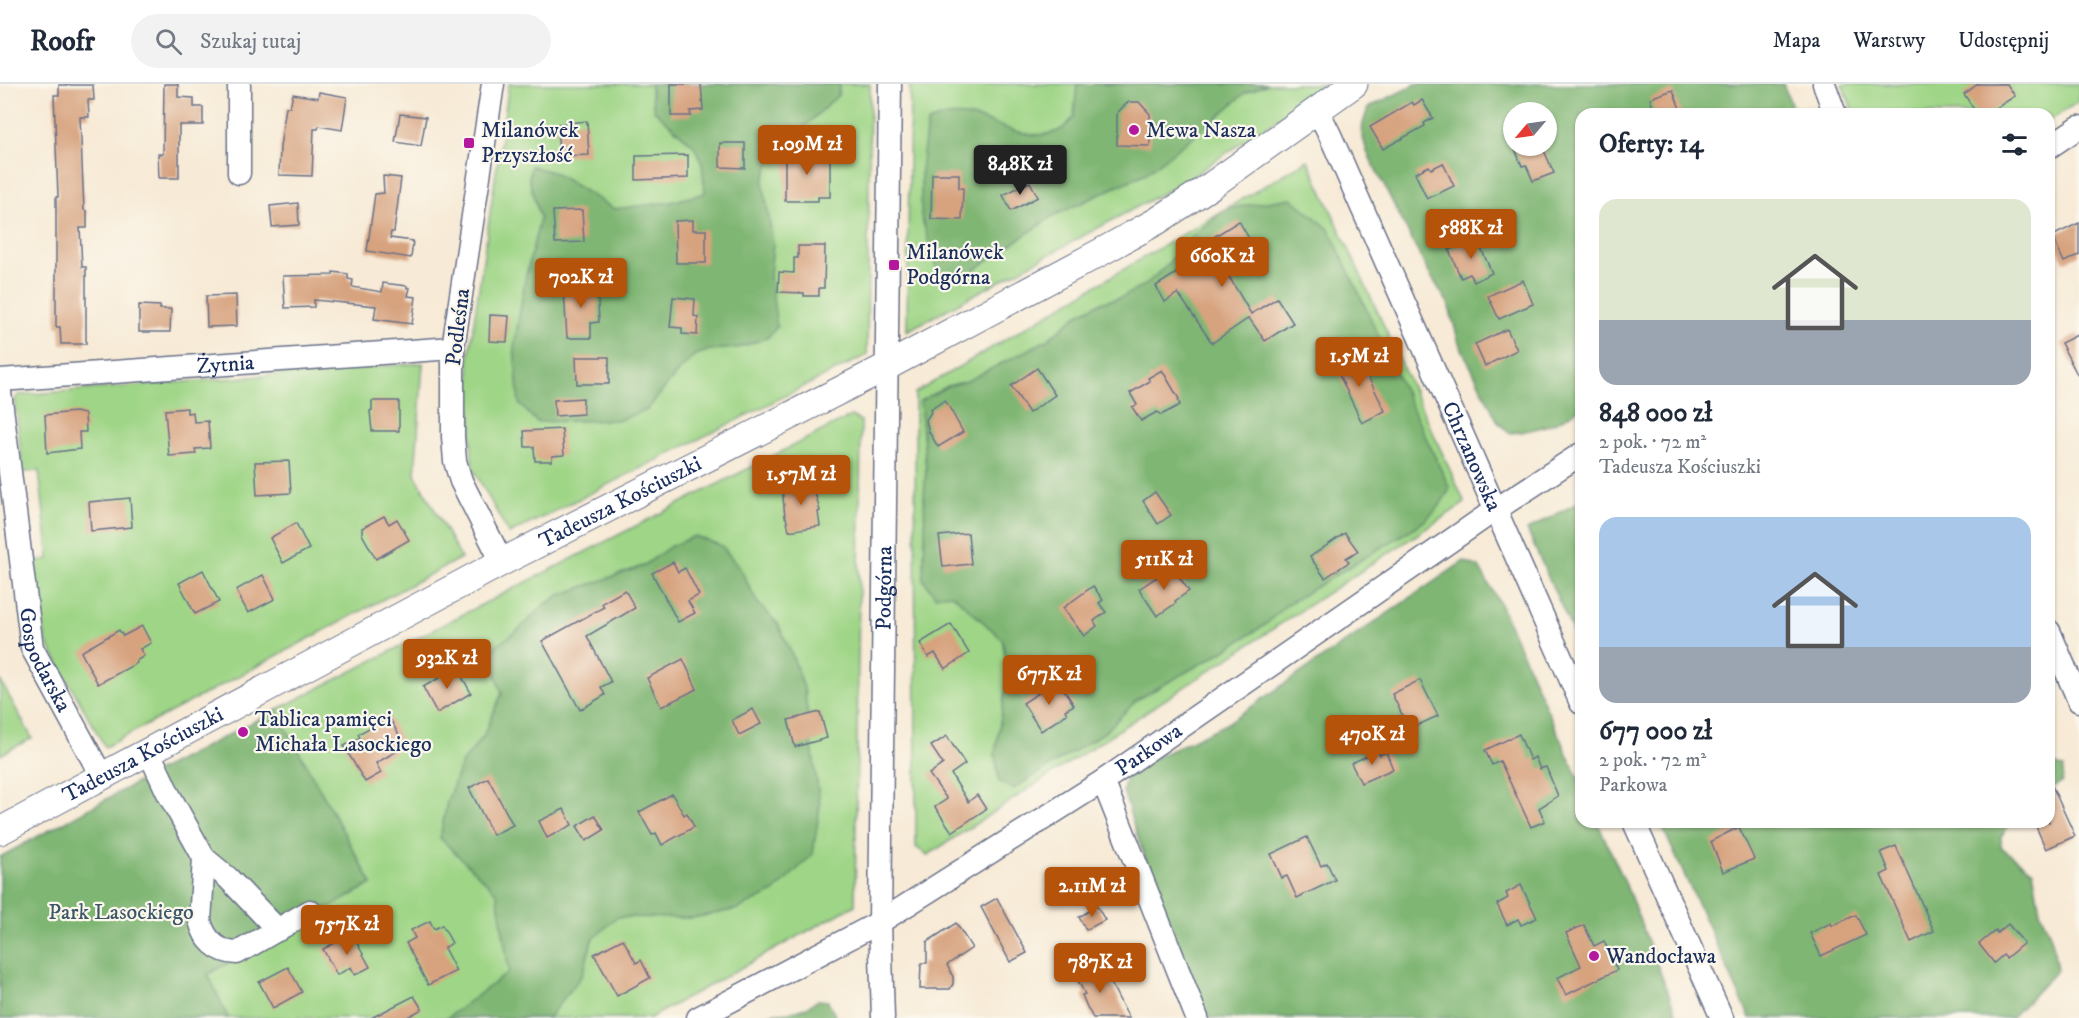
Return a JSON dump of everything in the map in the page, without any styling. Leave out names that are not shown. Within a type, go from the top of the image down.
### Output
[{"type":"street","points":[[239,84],[239,174]]},
{"type":"street","name":"Podleśna","points":[[493,84],[453,348],[453,436],[455,461],[461,481],[502,562]]},
{"type":"street","name":"Podgórna","points":[[883,1018],[880,922],[890,84]]},
{"type":"street","name":"Tadeusza Kościuszki","points":[[0,831],[502,562],[886,367],[1157,221],[1212,185],[1354,84]]},
{"type":"street","points":[[1824,84],[1833,108]]},
{"type":"street","name":"Chrzanowska","points":[[1317,111],[1330,135],[1575,690]]},
{"type":"street","points":[[2055,143],[2079,127]]},
{"type":"street","name":"Żytnia","points":[[0,380],[453,348]]},
{"type":"street","name":"Gospodarska","points":[[0,392],[32,648],[101,775]]},
{"type":"street","name":"Parkowa","points":[[698,1018],[880,922],[1103,781],[1495,510],[1575,458]]},
{"type":"street","points":[[2055,645],[2079,701]]},
{"type":"street","points":[[148,750],[168,793],[204,858],[228,878],[278,930]]},
{"type":"street","points":[[1103,781],[1197,1018]]},
{"type":"street","points":[[1637,828],[1722,1018]]},
{"type":"street","points":[[204,858],[200,921],[203,932],[213,945],[228,952],[237,953],[310,911]]},
{"type":"green space","points":[[509,84],[870,84],[867,355],[509,534],[472,467],[469,356]]},
{"type":"green space","points":[[650,84],[840,84],[838,95],[798,133],[774,151],[763,181],[773,243],[770,276],[777,327],[767,338],[737,348],[710,350],[695,355],[676,374],[647,410],[619,420],[537,422],[519,404],[514,347],[525,280],[540,218],[529,179],[531,166],[555,173],[614,209],[671,202],[705,193],[702,164],[694,146],[654,110]]},
{"type":"green space","points":[[910,84],[1324,84],[1185,181],[907,331]]},
{"type":"green space","points":[[1077,84],[1268,84],[1245,93],[1216,119],[1146,173],[1053,216],[968,274],[950,276],[938,273],[921,216],[921,170],[927,123],[945,116],[962,116],[1028,134],[1044,135],[1062,129],[1074,117]]},
{"type":"green space","points":[[1416,84],[1783,84],[1793,108],[1575,108],[1575,411],[1547,426],[1509,433],[1498,422],[1459,343],[1448,303],[1427,270],[1367,152],[1361,130],[1368,108]]},
{"type":"green space","points":[[1842,84],[2079,84],[2079,101],[2055,117],[2055,108],[1852,108]]},
{"type":"green space","points":[[1308,160],[1465,503],[928,855],[916,847],[915,393]]},
{"type":"green space","points":[[1291,198],[1329,229],[1450,489],[1438,508],[1422,523],[1286,605],[1265,625],[1220,653],[1138,699],[1105,732],[1013,789],[999,782],[995,754],[1008,672],[1002,639],[952,594],[935,596],[923,579],[926,469],[920,401],[948,386],[967,381],[1047,340],[1080,313],[1100,303],[1122,297],[1145,285],[1165,267],[1191,237],[1226,209]]},
{"type":"green space","points":[[423,363],[415,474],[461,558],[105,747],[46,641],[32,562],[49,559],[39,471],[23,472],[15,399],[19,395]]},
{"type":"green space","points":[[851,416],[861,421],[855,905],[650,1018],[228,1018],[207,974],[372,884],[276,710]]},
{"type":"green space","points":[[1575,504],[1575,637],[1527,530]]},
{"type":"green space","points":[[695,536],[722,546],[741,570],[757,602],[778,624],[791,652],[804,688],[820,805],[813,854],[774,892],[738,909],[693,918],[617,917],[592,940],[583,974],[548,1018],[447,1018],[509,972],[497,893],[440,838],[447,802],[461,764],[483,737],[502,693],[493,666],[495,646],[517,631],[544,605],[560,595],[643,566],[671,546]]},
{"type":"green space","points":[[1464,561],[1479,567],[1499,602],[1575,772],[1575,828],[1600,828],[1624,880],[1678,1018],[1209,1018],[1157,894],[1123,791],[1126,776],[1147,762],[1226,724]]},
{"type":"green space","points":[[0,680],[32,738],[0,755]]},
{"type":"green space","name":"Park Lasockiego","points":[[276,710],[372,884],[208,974],[228,1018],[0,1018],[0,857]]},
{"type":"green space","points":[[2055,764],[2064,768],[2062,782],[2055,786]]},
{"type":"green space","points":[[1663,828],[2007,828],[2001,836],[2001,847],[2033,871],[2040,911],[2052,940],[2057,970],[2011,1018],[1750,1018]]},
{"type":"green space","points":[[818,1000],[828,1001],[836,1018],[761,1018],[771,1014],[798,1011]]},
{"type":"building","points":[[164,84],[178,84],[178,97],[194,98],[194,107],[203,107],[203,125],[179,125],[179,178],[159,178],[158,154],[163,154]]},
{"type":"building","points":[[671,84],[701,84],[703,110],[690,111],[691,116],[671,116]]},
{"type":"building","points":[[1978,84],[2007,84],[2015,96],[1996,108],[1973,108],[1964,94]]},
{"type":"building","points":[[59,85],[93,85],[94,100],[88,100],[89,117],[80,117],[84,210],[87,211],[87,228],[80,228],[82,267],[86,267],[86,344],[61,344],[60,327],[56,327],[56,197],[58,197],[54,95],[59,95]]},
{"type":"building","points":[[1673,90],[1680,108],[1653,108],[1650,98]]},
{"type":"building","points":[[319,92],[347,97],[342,130],[319,126],[318,129],[314,129],[312,176],[279,175],[280,147],[286,107],[290,107],[293,94],[318,98]]},
{"type":"building","points":[[1422,100],[1433,118],[1424,123],[1425,126],[1383,149],[1370,127],[1412,102],[1414,105]]},
{"type":"building","name":"Mewa Nasza","points":[[1128,102],[1139,102],[1150,114],[1150,146],[1117,145],[1117,113]]},
{"type":"building","points":[[400,114],[426,117],[421,146],[395,142]]},
{"type":"building","points":[[587,121],[589,155],[559,156],[557,124]]},
{"type":"building","points":[[720,143],[745,143],[745,168],[720,167]]},
{"type":"building","points":[[785,152],[824,153],[824,156],[830,156],[830,197],[818,197],[818,201],[785,201]]},
{"type":"building","points":[[688,155],[688,178],[636,180],[636,156]]},
{"type":"building","points":[[1518,156],[1546,156],[1554,173],[1533,181],[1526,165],[1522,166]]},
{"type":"building","points":[[1443,163],[1454,186],[1427,199],[1415,173],[1429,166],[1431,169]]},
{"type":"building","points":[[932,174],[959,174],[959,188],[963,188],[962,220],[931,219]]},
{"type":"building","points":[[383,176],[401,178],[394,232],[391,232],[390,238],[413,241],[411,258],[367,251],[375,194],[384,193]]},
{"type":"building","points":[[1030,182],[1038,197],[1011,211],[1003,195]]},
{"type":"building","points":[[298,203],[299,225],[272,227],[270,206]]},
{"type":"building","points":[[582,210],[584,242],[555,243],[553,211]]},
{"type":"building","points":[[693,220],[693,230],[706,230],[706,263],[676,263],[675,221]]},
{"type":"building","points":[[1239,221],[1259,256],[1228,275],[1251,314],[1277,298],[1293,323],[1265,341],[1249,318],[1212,343],[1178,293],[1165,302],[1156,286],[1194,262],[1188,253]]},
{"type":"building","points":[[2079,223],[2079,255],[2064,262],[2055,242],[2055,235]]},
{"type":"building","points":[[1476,237],[1492,273],[1474,282],[1470,274],[1461,278],[1449,250]]},
{"type":"building","points":[[798,246],[825,246],[824,288],[819,288],[819,296],[778,292],[779,272],[794,273],[794,258],[798,258]]},
{"type":"building","points":[[333,272],[348,274],[348,279],[353,280],[352,287],[382,292],[383,283],[407,286],[410,288],[408,296],[416,297],[412,324],[374,319],[376,306],[314,300],[314,307],[285,308],[283,276],[333,275]]},
{"type":"building","points":[[1523,280],[1533,304],[1499,319],[1488,296]]},
{"type":"building","points":[[597,281],[599,322],[591,323],[591,338],[567,338],[564,291],[571,291],[570,282]]},
{"type":"building","points":[[236,295],[237,326],[207,327],[206,296]]},
{"type":"building","points":[[673,297],[695,299],[694,316],[698,317],[697,335],[682,334],[682,328],[670,327]]},
{"type":"building","points":[[139,305],[171,309],[170,332],[139,332]]},
{"type":"building","points":[[490,315],[509,316],[507,342],[489,341]]},
{"type":"building","points":[[1507,329],[1517,350],[1485,366],[1475,344]]},
{"type":"building","points":[[2079,334],[2079,378],[2061,343]]},
{"type":"building","points":[[1356,352],[1385,411],[1362,423],[1334,364]]},
{"type":"building","points":[[576,357],[609,357],[609,384],[577,384]]},
{"type":"building","points":[[1037,368],[1055,395],[1029,413],[1011,386]]},
{"type":"building","points":[[1162,370],[1179,399],[1180,405],[1161,415],[1157,412],[1141,421],[1132,407],[1137,405],[1130,393],[1150,381],[1148,378]]},
{"type":"building","points":[[583,398],[583,414],[555,416],[554,400]]},
{"type":"building","points":[[945,400],[963,432],[938,447],[929,432],[926,420],[930,410]]},
{"type":"building","points":[[372,401],[399,401],[399,431],[372,431],[370,411]]},
{"type":"building","points":[[187,408],[187,413],[193,412],[194,422],[208,421],[210,448],[195,449],[196,454],[169,456],[165,410]]},
{"type":"building","points":[[75,412],[85,414],[86,432],[79,432],[80,449],[47,453],[45,415]]},
{"type":"building","points":[[562,429],[564,455],[552,456],[552,461],[535,461],[534,447],[525,447],[524,431]]},
{"type":"building","points":[[289,461],[291,493],[257,495],[255,462]]},
{"type":"building","points":[[812,481],[820,511],[818,512],[820,526],[789,531],[782,487]]},
{"type":"building","points":[[1155,492],[1171,515],[1158,524],[1143,501]]},
{"type":"building","points":[[130,498],[132,527],[91,531],[89,502]]},
{"type":"building","points":[[384,516],[389,524],[397,519],[409,540],[376,559],[362,534],[362,528]]},
{"type":"building","points":[[296,523],[309,549],[283,563],[270,538]]},
{"type":"building","points":[[968,533],[971,564],[943,567],[939,536]]},
{"type":"building","points":[[1345,533],[1358,551],[1346,558],[1349,562],[1325,578],[1310,557]]},
{"type":"building","points":[[673,562],[678,572],[685,568],[699,595],[688,601],[695,613],[678,622],[652,573]]},
{"type":"building","points":[[1172,567],[1189,591],[1157,616],[1139,589]]},
{"type":"building","points":[[203,570],[219,602],[195,614],[179,583]]},
{"type":"building","points":[[263,575],[275,599],[248,613],[236,590]]},
{"type":"building","points":[[1093,586],[1103,600],[1099,603],[1106,612],[1094,621],[1097,626],[1084,636],[1063,608]]},
{"type":"building","points":[[625,590],[635,608],[587,636],[611,682],[601,687],[605,695],[580,710],[542,641],[604,607],[602,603]]},
{"type":"building","points":[[951,624],[969,653],[945,669],[935,653],[928,657],[920,643]]},
{"type":"building","points":[[142,626],[151,643],[140,649],[144,656],[136,661],[137,663],[98,684],[81,652],[119,630],[123,636]]},
{"type":"building","points":[[683,659],[697,689],[661,707],[647,678]]},
{"type":"building","points":[[457,668],[471,693],[437,713],[423,687]]},
{"type":"building","points":[[1420,680],[1438,716],[1409,729],[1392,694]]},
{"type":"building","points":[[1060,684],[1074,705],[1065,710],[1067,714],[1041,731],[1023,703],[1049,686],[1051,690]]},
{"type":"building","points":[[753,709],[761,724],[739,735],[732,720]]},
{"type":"building","points":[[820,712],[827,738],[795,747],[788,720]]},
{"type":"building","points":[[389,717],[404,744],[397,751],[376,763],[381,773],[365,782],[344,746],[360,738],[358,734]]},
{"type":"building","points":[[1519,734],[1530,760],[1535,757],[1540,769],[1546,767],[1558,796],[1539,808],[1545,821],[1531,827],[1500,761],[1492,765],[1485,750]]},
{"type":"building","points":[[947,736],[965,764],[951,774],[968,802],[977,795],[986,809],[952,832],[935,807],[947,799],[929,774],[943,764],[931,746]]},
{"type":"building","points":[[1378,751],[1380,755],[1386,752],[1393,769],[1361,783],[1351,763]]},
{"type":"building","points":[[488,778],[513,825],[493,835],[469,788]]},
{"type":"building","points":[[2055,792],[2075,836],[2046,849],[2037,828],[2055,828]]},
{"type":"building","points":[[672,794],[684,815],[687,813],[694,827],[662,845],[656,833],[652,835],[639,812]]},
{"type":"building","points":[[564,809],[572,825],[547,838],[539,821]]},
{"type":"building","points":[[595,815],[604,830],[586,841],[577,826]]},
{"type":"building","points":[[1739,828],[1754,859],[1723,872],[1711,841]]},
{"type":"building","points":[[1307,837],[1321,866],[1327,863],[1335,880],[1297,898],[1287,876],[1282,878],[1271,854]]},
{"type":"building","points":[[1896,846],[1934,931],[1911,942],[1881,875],[1889,871],[1881,852]]},
{"type":"building","points":[[1521,885],[1537,918],[1521,925],[1518,919],[1507,925],[1497,904],[1508,898],[1506,893]]},
{"type":"building","points":[[997,898],[1027,953],[1010,962],[981,907]]},
{"type":"building","points":[[1097,906],[1105,920],[1086,930],[1079,917]]},
{"type":"building","points":[[1856,915],[1866,935],[1821,956],[1810,933]]},
{"type":"building","points":[[430,921],[434,929],[442,925],[452,943],[444,948],[456,971],[428,985],[406,943],[415,938],[411,930]]},
{"type":"building","points":[[956,923],[972,948],[947,965],[953,977],[953,984],[950,989],[920,989],[921,963],[927,963],[927,942]]},
{"type":"building","points":[[2008,924],[2024,943],[2006,958],[2003,955],[1994,963],[1979,944],[1996,930],[1997,933]]},
{"type":"building","name":"Wandocława","points":[[1584,925],[1594,946],[1604,941],[1617,970],[1566,995],[1557,978],[1581,966],[1566,933]]},
{"type":"building","points":[[352,934],[370,967],[355,975],[351,967],[337,975],[323,949]]},
{"type":"building","points":[[623,939],[636,963],[641,960],[650,978],[617,996],[594,954]]},
{"type":"building","points":[[1100,962],[1129,1018],[1093,1018],[1087,1007],[1082,995],[1085,994],[1075,975]]},
{"type":"building","points":[[288,967],[302,992],[273,1008],[259,982]]},
{"type":"building","points":[[414,996],[422,1009],[406,1018],[371,1018]]},
{"type":"place","name":"Mewa Nasza","points":[[1134,130]]},
{"type":"place","name":"Milanówek Przyszłość","points":[[469,143]]},
{"type":"place","name":"Milanówek Podgórna","points":[[894,265]]},
{"type":"place","name":"Tablica pamięci Michała Lasockiego","points":[[243,732]]},
{"type":"place","name":"Wandocława","points":[[1594,956]]}]
